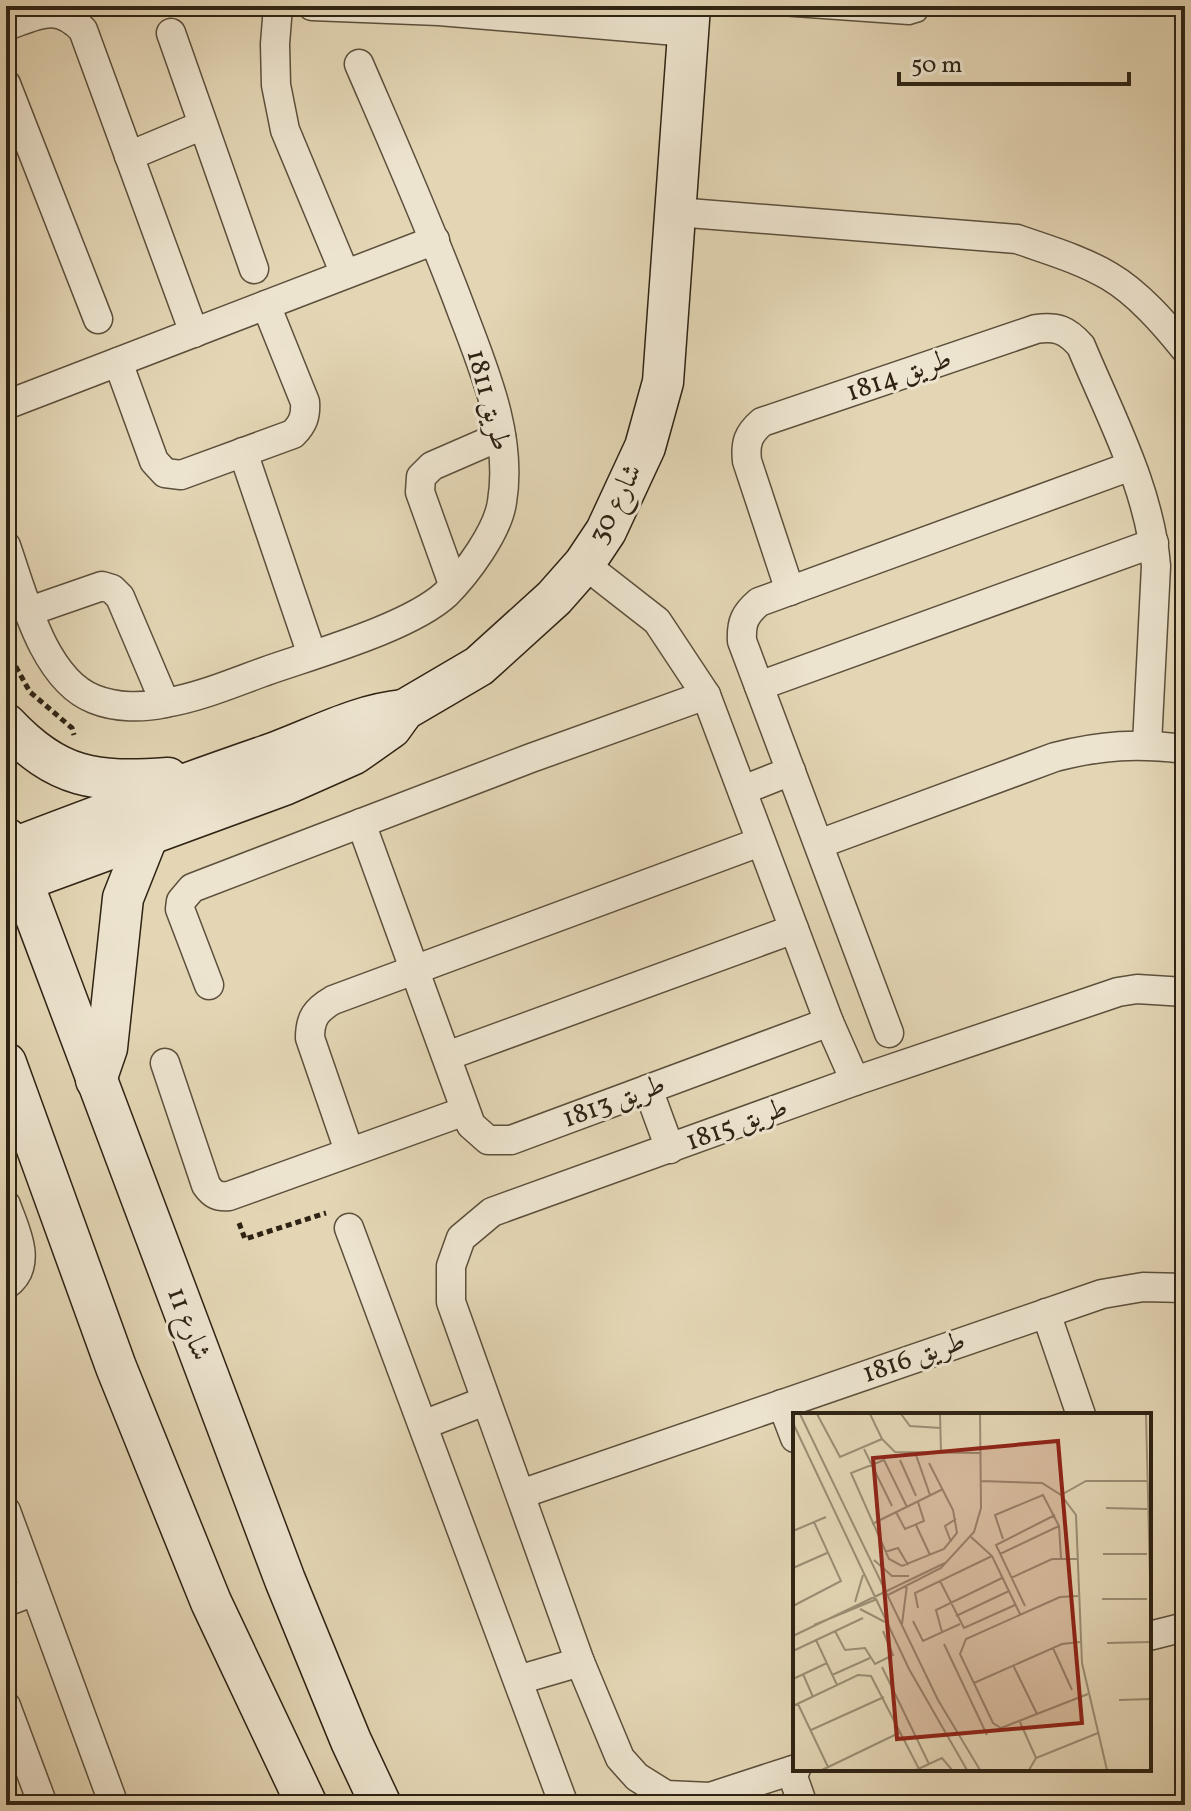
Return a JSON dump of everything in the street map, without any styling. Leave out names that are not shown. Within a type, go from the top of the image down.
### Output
[{"type":"street","points":[[278,6],[276,85],[285,130],[345,274]]},
{"type":"street","points":[[312,6],[689,19]]},
{"type":"street","points":[[6,26],[45,12],[60,13],[73,19],[83,30],[194,333]]},
{"type":"street","name":"شارع 30","points":[[10,862],[212,773],[268,755],[361,718],[404,710],[479,666],[554,598],[584,564],[606,531],[640,460],[663,382],[689,19]]},
{"type":"street","points":[[171,33],[254,269]]},
{"type":"street","name":"طريق 1811","points":[[6,546],[46,653],[70,684],[93,699],[127,707],[165,703],[206,692],[405,620],[445,594],[453,584],[494,528],[502,505],[505,469],[501,436],[486,377],[435,240],[359,64]]},
{"type":"street","points":[[6,84],[98,319]]},
{"type":"street","points":[[129,156],[203,125]]},
{"type":"street","points":[[676,212],[1017,239],[1069,256],[1111,277],[1141,301],[1184,347]]},
{"type":"street","points":[[6,405],[435,240]]},
{"type":"street","points":[[118,362],[154,461],[165,473],[181,475],[293,434],[302,425],[306,414],[305,402],[266,305]]},
{"type":"street","name":"طريق 1814","points":[[790,591],[747,461],[745,446],[750,432],[762,422],[1036,329],[1053,327],[1069,333],[1081,346],[1131,466],[1154,543],[1156,566],[1147,744]]},
{"type":"street","points":[[453,584],[420,492],[421,477],[432,466],[501,436]]},
{"type":"street","points":[[243,452],[312,655]]},
{"type":"street","points":[[889,1033],[742,641],[741,625],[747,612],[759,602],[1131,466]]},
{"type":"street","points":[[759,686],[1154,543]]},
{"type":"street","points":[[584,564],[657,621],[706,695],[829,1022],[855,1081]]},
{"type":"street","points":[[30,611],[102,586],[112,589],[120,597],[165,703]]},
{"type":"street","points":[[209,985],[182,918],[181,901],[192,888],[706,695]]},
{"type":"street","name":"شارع 30","points":[[10,862],[148,835],[284,785],[374,742],[391,728],[404,710]]},
{"type":"street","points":[[6,724],[26,745],[57,767],[94,778],[129,780],[212,773]]},
{"type":"street","points":[[819,844],[1055,757],[1100,747],[1147,744],[1185,749]]},
{"type":"street","points":[[743,790],[791,771]]},
{"type":"street","name":"طريق 1813","points":[[361,823],[465,1111],[478,1134],[488,1140],[511,1140],[829,1022]]},
{"type":"street","points":[[96,1080],[107,1048],[123,898],[148,835]]},
{"type":"street","points":[[349,1151],[310,1038],[310,1022],[318,1009],[333,1000],[760,842]]},
{"type":"street","name":"شارع 11","points":[[10,862],[285,1580],[351,1741],[381,1805]]},
{"type":"street","points":[[447,1056],[794,929]]},
{"type":"street","name":"طريق 1815","points":[[793,1770],[710,1797],[666,1795],[637,1777],[620,1758],[580,1662],[451,1302],[451,1266],[461,1238],[492,1212],[855,1081],[1118,992],[1137,989],[1185,992]]},
{"type":"street","points":[[6,1063],[14,1095],[116,1367],[205,1587],[307,1805]]},
{"type":"street","points":[[165,1063],[206,1185],[220,1197],[465,1111]]},
{"type":"street","points":[[648,1089],[670,1149]]},
{"type":"street","points":[[6,1205],[22,1255],[19,1269],[6,1285]]},
{"type":"street","points":[[349,1228],[564,1805]]},
{"type":"street","name":"طريق 1816","points":[[521,1494],[1122,1289],[1185,1288]]},
{"type":"street","points":[[1046,1313],[1080,1413]]},
{"type":"street","points":[[423,1425],[485,1401]]},
{"type":"street","points":[[782,1404],[793,1433]]},
{"type":"street","points":[[6,1511],[114,1805]]},
{"type":"street","points":[[6,1602],[35,1591]]},
{"type":"street","points":[[1151,1636],[1185,1627]]},
{"type":"street","points":[[518,1680],[580,1662]]},
{"type":"street","points":[[6,1706],[18,1774],[43,1805]]},
{"type":"street","points":[[794,1771],[803,1805]]},
{"type":"lane","points":[[750,6],[909,17],[919,14],[924,6]]},
{"type":"path","points":[[229,1196],[245,1239],[325,1212],[349,1228]]}]
